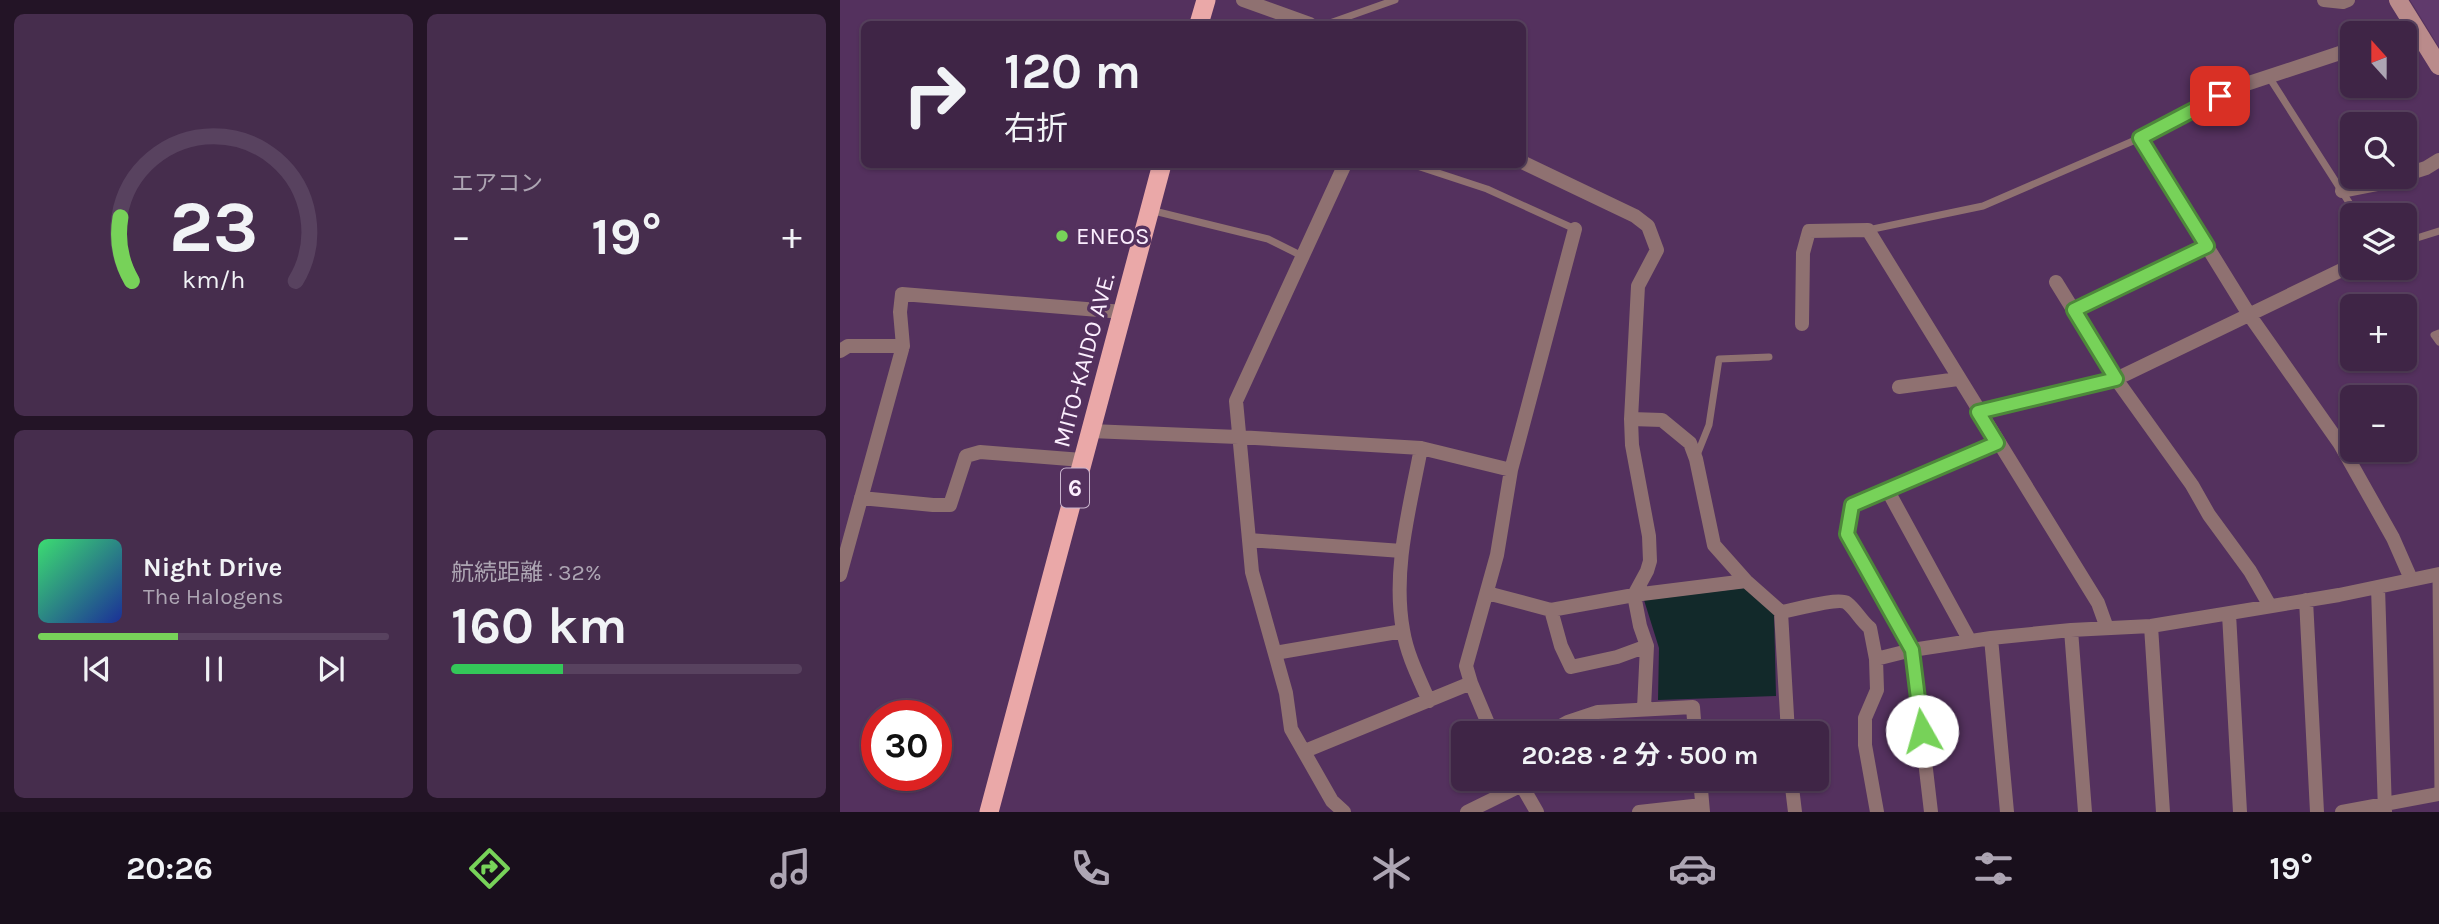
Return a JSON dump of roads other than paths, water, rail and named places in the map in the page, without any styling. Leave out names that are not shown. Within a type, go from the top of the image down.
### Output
[{"type":"highway","points":[[1200,21],[1206,0]]},
{"type":"highway","name":"MITO-KAIDO AVE.","points":[[989,812],[1161,168]]},
{"type":"main road","points":[[2398,0],[2404,21]]},
{"type":"main road","points":[[2417,42],[2439,66]]},
{"type":"street","points":[[1243,0],[1302,21]]},
{"type":"street","points":[[2324,0],[2348,0]]},
{"type":"street","points":[[2340,53],[2240,86],[2140,138],[2250,316],[2340,444],[2393,538],[2411,579]]},
{"type":"street","points":[[2417,171],[2439,160]]},
{"type":"street","points":[[1526,164],[1635,216],[1648,226],[1657,250],[1638,286],[1631,419],[1632,445],[1649,536],[1650,561],[1634,595],[1647,646],[1644,708]]},
{"type":"street","points":[[1343,168],[1236,401],[1252,572],[1286,692],[1291,729],[1332,801],[1343,812]]},
{"type":"street","points":[[2342,191],[2352,189]]},
{"type":"street","points":[[1487,721],[1466,666],[1497,555],[1511,470],[1575,229]]},
{"type":"street","points":[[1802,324],[1803,253],[1809,231],[1868,230],[2098,603],[2107,628]]},
{"type":"street","points":[[2074,310],[2207,246]]},
{"type":"street","points":[[1978,412],[2116,379],[2340,271]]},
{"type":"street","points":[[2056,282],[2116,379],[2192,485],[2208,515],[2250,571],[2270,607]]},
{"type":"street","points":[[840,575],[904,346],[900,312],[902,294],[1123,312]]},
{"type":"street","points":[[840,351],[848,346],[904,346]]},
{"type":"street","points":[[1899,387],[1958,379]]},
{"type":"street","points":[[1631,419],[1662,420],[1690,443],[1696,459],[1714,545],[1745,581],[1781,612],[1787,721]]},
{"type":"street","points":[[1090,431],[1420,448],[1511,470]]},
{"type":"street","points":[[1931,812],[1912,650],[1847,534],[1852,505],[1997,443]]},
{"type":"street","points":[[1420,448],[1402,551],[1399,602],[1409,655],[1429,701]]},
{"type":"street","points":[[861,498],[950,505],[966,456],[979,452],[1082,460]]},
{"type":"street","points":[[1888,491],[1970,641]]},
{"type":"street","points":[[1249,540],[1402,551]]},
{"type":"street","points":[[1876,659],[1912,650],[1991,638],[2151,626],[2270,607],[2438,574]]},
{"type":"street","points":[[1487,593],[1551,610],[1634,595],[1745,581]]},
{"type":"street","points":[[2378,587],[2385,808]]},
{"type":"street","points":[[1781,612],[1840,600],[1848,603],[1861,621],[1870,628],[1876,659],[1877,690],[1865,718],[1865,745],[1877,812]]},
{"type":"street","points":[[2306,600],[2317,812]]},
{"type":"street","points":[[1551,610],[1561,646],[1571,667],[1617,657],[1647,646]]},
{"type":"street","points":[[2229,614],[2240,812]]},
{"type":"street","points":[[2151,626],[2163,812]]},
{"type":"street","points":[[2071,630],[2085,812]]},
{"type":"street","points":[[1275,653],[1403,631]]},
{"type":"street","points":[[1991,638],[2007,812]]},
{"type":"street","points":[[1305,751],[1471,683]]},
{"type":"street","points":[[1572,721],[1584,715],[1610,710],[1644,708],[1693,708],[1694,721]]},
{"type":"street","points":[[1467,812],[1504,791]]},
{"type":"street","points":[[1525,791],[1537,812]]},
{"type":"street","points":[[1792,791],[1795,812]]},
{"type":"street","points":[[2342,812],[2385,808],[2439,794]]},
{"type":"street","points":[[1639,812],[1702,808]]},
{"type":"lane","points":[[1336,21],[1395,0]]},
{"type":"lane","points":[[2269,76],[2350,203]]},
{"type":"lane","points":[[1868,230],[1983,206],[2140,138]]},
{"type":"lane","points":[[1423,168],[1487,189],[1575,229]]},
{"type":"lane","points":[[1150,210],[1268,239],[1302,256]]},
{"type":"lane","points":[[2417,238],[2439,231]]},
{"type":"lane","points":[[2439,333],[2434,335],[2439,342]]},
{"type":"lane","points":[[1696,459],[1709,425],[1719,359],[1769,357]]},
{"type":"lane","points":[[2438,574],[2439,794]]},
{"type":"place","name":"ENEOS","points":[[1062,236]]}]
